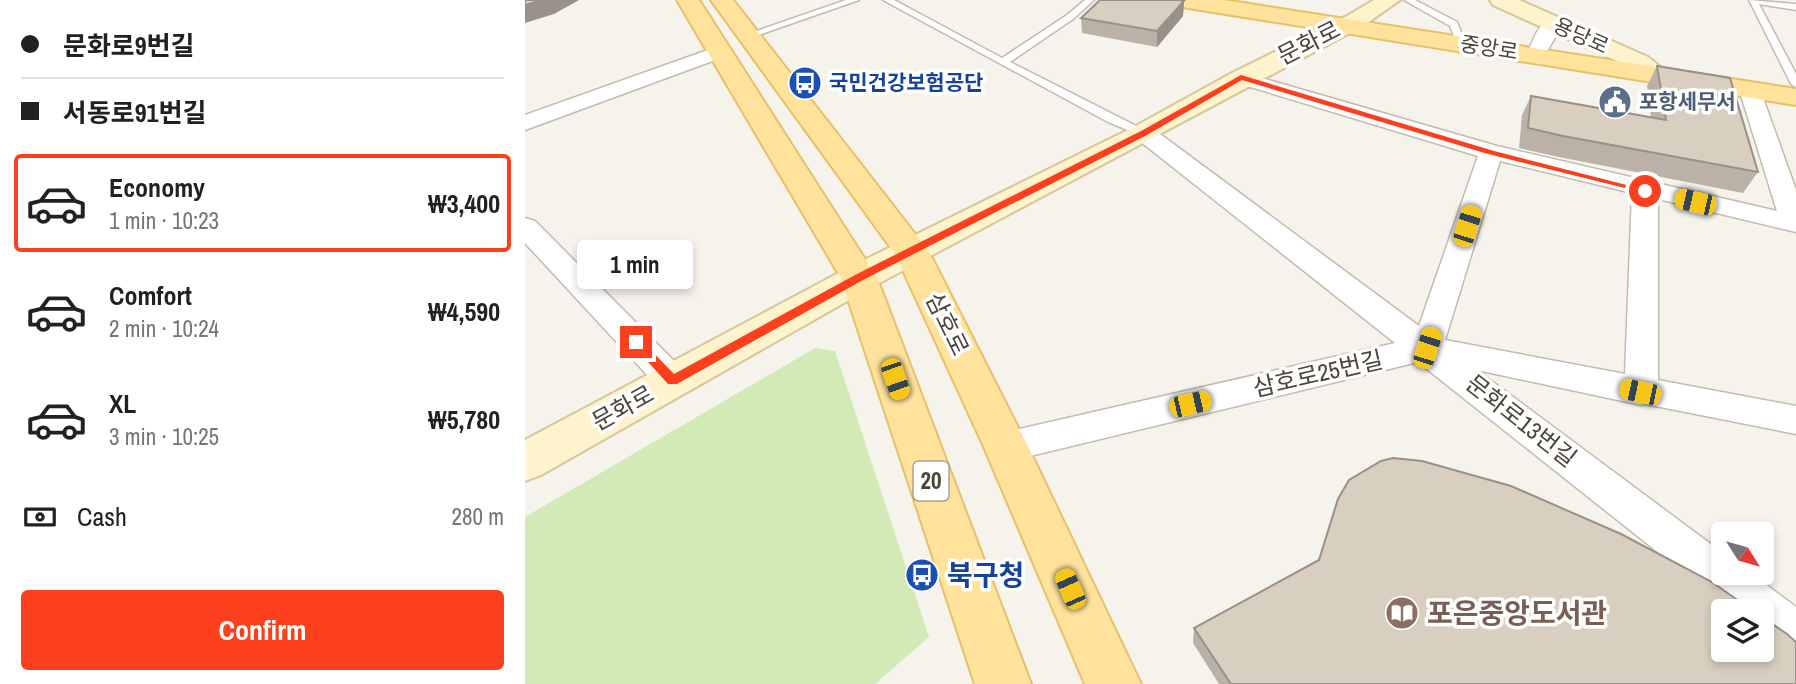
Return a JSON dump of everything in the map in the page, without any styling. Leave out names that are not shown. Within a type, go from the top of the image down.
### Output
[{"type":"main road","name":"20","points":[[688,0],[859,278],[1003,684]]},
{"type":"main road","name":"삼호로","points":[[722,0],[912,252],[1006,447],[1113,684]]},
{"type":"main road","name":"중앙로","points":[[1182,0],[1459,39],[1540,47],[1796,97]]},
{"type":"main road","name":"중앙로","points":[[1228,0],[1648,69],[1796,85]]},
{"type":"street","name":"문화로","points":[[525,462],[859,278],[1144,133],[1389,0]]},
{"type":"street","name":"용당로","points":[[1501,0],[1648,69]]},
{"type":"street","points":[[1540,47],[1554,23]]},
{"type":"street","points":[[525,123],[719,52]]},
{"type":"street","points":[[1241,78],[1492,152],[1645,191],[1795,224]]},
{"type":"street","points":[[1750,89],[1795,224]]},
{"type":"street","name":"문화로13번길","points":[[1144,133],[1796,634]]},
{"type":"street","points":[[1427,348],[1492,152]]},
{"type":"street","points":[[1640,392],[1645,191]]},
{"type":"street","points":[[525,228],[673,381]]},
{"type":"street","name":"삼호로25번길","points":[[1006,447],[1427,348],[1640,392],[1796,420]]},
{"type":"lane","points":[[747,36],[855,0]]},
{"type":"lane","points":[[887,0],[1112,120],[1144,133]]},
{"type":"lane","points":[[1003,61],[1070,17],[1090,0]]},
{"type":"lane","points":[[1408,0],[1454,24],[1459,39]]},
{"type":"lane","points":[[1753,0],[1796,7]]},
{"type":"lane","points":[[1753,0],[1796,85]]},
{"type":"green space","points":[[815,348],[835,351],[929,637],[875,684],[525,684],[525,517]]},
{"type":"building","points":[[525,0],[542,0],[525,5]]},
{"type":"building","points":[[1100,0],[1184,1],[1157,31],[1081,18]]},
{"type":"building","points":[[1657,66],[1730,78],[1758,172],[1528,128],[1531,96],[1666,120]]},
{"type":"building","points":[[1393,458],[1422,461],[1511,486],[1621,534],[1711,581],[1711,585],[1716,585],[1736,599],[1711,599],[1711,662],[1774,662],[1774,625],[1796,642],[1796,684],[1231,684],[1194,628],[1319,560],[1338,499],[1349,480],[1381,461]]},
{"type":"place","name":"국민건강보험공단","points":[[805,83]]},
{"type":"place","name":"포항세무서","points":[[1615,102]]},
{"type":"place","name":"북구청","points":[[922,575]]},
{"type":"place","name":"포은중앙도서관","points":[[1402,613]]},
{"type":"route","points":[[636,342],[673,381],[859,278],[1144,133],[1241,78],[1492,152],[1645,191]]}]
